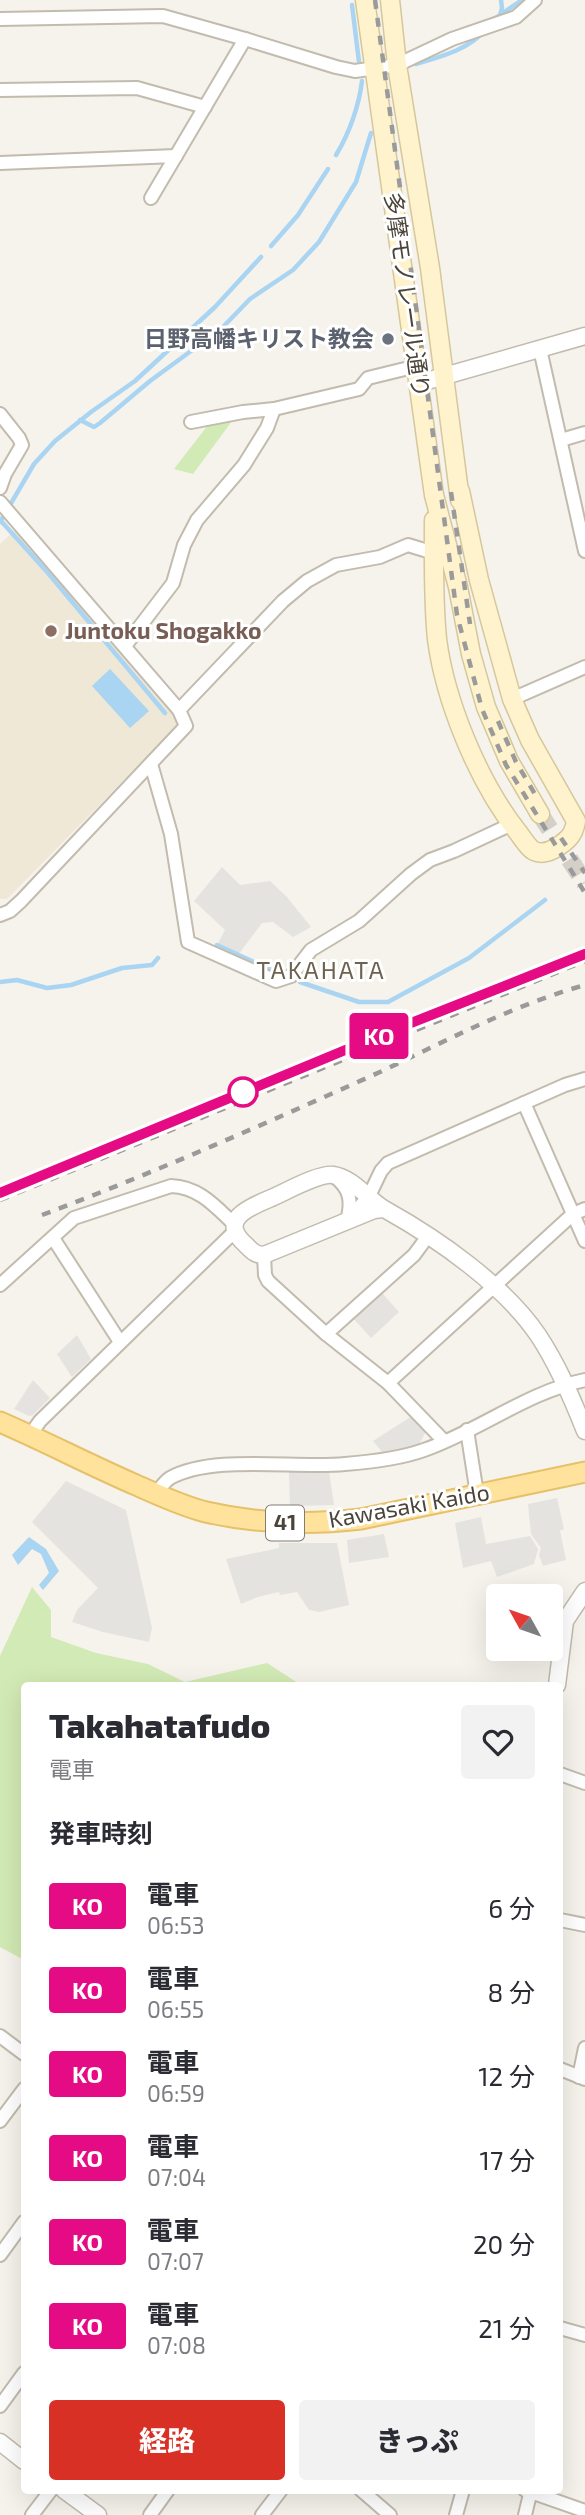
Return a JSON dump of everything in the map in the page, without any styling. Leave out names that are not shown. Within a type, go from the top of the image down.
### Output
[{"type":"main road","name":"多摩モノレール通り","points":[[365,0],[434,495],[486,707],[509,761],[540,814]]},
{"type":"main road","name":"多摩モノレール通り","points":[[390,0],[397,65],[460,491],[458,587]]},
{"type":"main road","points":[[434,495],[438,641],[449,692],[480,769],[512,824],[531,849],[541,853],[551,851],[580,830],[530,740],[512,699],[479,580],[460,491]]},
{"type":"main road","name":"Kawasaki Kaido","points":[[0,1422],[156,1494],[205,1512],[240,1519],[324,1523],[361,1519],[585,1472]]},
{"type":"street","points":[[0,19],[163,16],[355,71],[397,65],[452,39],[516,17],[535,0]]},
{"type":"street","points":[[151,198],[245,39]]},
{"type":"street","points":[[0,90],[136,88],[205,107]]},
{"type":"street","points":[[0,163],[176,156]]},
{"type":"street","points":[[191,422],[274,409],[359,389],[368,379],[418,374],[444,376],[585,336]]},
{"type":"street","points":[[540,349],[582,526],[585,551]]},
{"type":"street","points":[[125,646],[173,583],[184,545],[197,520],[244,465],[267,428],[274,409]]},
{"type":"street","points":[[0,414],[22,445],[0,488]]},
{"type":"street","points":[[561,440],[585,433]]},
{"type":"street","points":[[0,915],[10,911],[21,901],[186,726],[179,710],[6,510]]},
{"type":"street","points":[[179,710],[283,601],[307,581],[336,565],[380,557],[408,545],[434,553]]},
{"type":"street","points":[[512,699],[585,667]]},
{"type":"street","points":[[151,764],[171,834],[188,942],[276,981],[291,976],[311,950],[359,921],[430,860],[512,824]]},
{"type":"street","points":[[347,1221],[369,1196],[388,1163],[565,1085],[585,1079]]},
{"type":"street","points":[[524,1103],[579,1212],[585,1241]]},
{"type":"street","points":[[332,1175],[340,1181],[350,1196],[347,1221]]},
{"type":"street","points":[[30,1435],[40,1421],[234,1228],[249,1208],[332,1175],[342,1177],[383,1209],[399,1216],[495,1286],[536,1332],[566,1384],[585,1431]]},
{"type":"street","points":[[0,1286],[74,1218],[171,1186],[184,1186],[210,1199],[256,1255],[264,1255],[374,1210],[383,1209]]},
{"type":"street","points":[[388,1383],[579,1212]]},
{"type":"street","points":[[326,1334],[414,1255],[428,1236]]},
{"type":"street","points":[[53,1238],[120,1342]]},
{"type":"street","points":[[264,1255],[268,1281],[326,1334],[388,1383],[444,1441]]},
{"type":"street","points":[[156,1494],[170,1479],[205,1467],[332,1465],[375,1461],[424,1451],[552,1388],[585,1380]]},
{"type":"street","points":[[467,1430],[477,1494]]},
{"type":"street","points":[[557,1682],[565,1621],[585,1591]]},
{"type":"street","points":[[563,1774],[585,1783]]},
{"type":"street","points":[[563,1921],[585,1925]]},
{"type":"street","points":[[1,2039],[21,2052]]},
{"type":"street","points":[[563,2070],[582,2078],[585,2048]]},
{"type":"street","points":[[0,2121],[21,2093]]},
{"type":"street","points":[[0,2255],[21,2226]]},
{"type":"street","points":[[563,2329],[585,2335]]},
{"type":"street","points":[[0,2406],[21,2377]]},
{"type":"street","points":[[0,2442],[21,2459]]},
{"type":"street","points":[[32,2515],[48,2494]]},
{"type":"street","points":[[69,2494],[98,2515]]},
{"type":"street","points":[[150,2515],[165,2494]]},
{"type":"street","points":[[262,2515],[278,2494]]},
{"type":"street","points":[[365,2494],[385,2513]]},
{"type":"street","points":[[456,2515],[462,2494]]},
{"type":"street","points":[[525,2515],[528,2494]]},
{"type":"street","points":[[537,2494],[585,2511]]},
{"type":"shaded area","name":"Juntoku Shogakko","points":[[15,530],[177,718],[176,727],[7,899],[0,899],[0,544]]},
{"type":"shaded area","points":[[222,867],[240,885],[270,881],[311,927],[293,937],[273,922],[262,923],[238,955],[217,945],[225,930],[194,901]]},
{"type":"shaded area","points":[[381,1292],[399,1312],[371,1338],[352,1317]]},
{"type":"shaded area","points":[[77,1335],[91,1359],[72,1377],[57,1354]]},
{"type":"shaded area","points":[[33,1380],[50,1398],[29,1416],[14,1409]]},
{"type":"shaded area","points":[[412,1416],[426,1431],[419,1445],[384,1454],[373,1441]]},
{"type":"shaded area","points":[[329,1471],[334,1505],[290,1506],[289,1472]]},
{"type":"shaded area","points":[[66,1481],[126,1510],[152,1628],[149,1642],[72,1622],[77,1610],[98,1588],[32,1522]]},
{"type":"shaded area","points":[[557,1498],[564,1529],[560,1531],[566,1560],[543,1566],[539,1555],[541,1548],[531,1534],[528,1504]]},
{"type":"shaded area","points":[[481,1517],[486,1544],[530,1536],[538,1549],[534,1564],[497,1577],[491,1561],[463,1568],[455,1523]]},
{"type":"shaded area","points":[[384,1534],[389,1557],[349,1563],[347,1540]]},
{"type":"shaded area","points":[[279,1543],[337,1543],[349,1605],[319,1612],[309,1610],[297,1592],[280,1595],[279,1592],[241,1604],[226,1559],[279,1548]]},
{"type":"green space","points":[[232,421],[193,474],[174,469],[208,425]]},
{"type":"green space","points":[[32,1587],[51,1610],[51,1637],[96,1653],[148,1664],[185,1682],[21,1682],[21,1958],[0,1947],[0,1656]]},
{"type":"green space","points":[[267,1663],[296,1682],[185,1682]]},
{"type":"water","points":[[110,669],[149,711],[130,728],[92,686]]},
{"type":"water","points":[[29,1537],[46,1549],[59,1571],[43,1590],[39,1585],[49,1573],[41,1554],[32,1549],[18,1565],[12,1555]]},
{"type":"waterway","points":[[500,15],[501,0]]},
{"type":"waterway","points":[[494,19],[522,0]]},
{"type":"waterway","points":[[352,5],[359,62]]},
{"type":"waterway","points":[[416,64],[462,48],[484,31]]},
{"type":"waterway","points":[[336,155],[353,120],[362,81]]},
{"type":"waterway","points":[[80,420],[94,427],[100,423],[150,381],[221,329],[250,299],[293,270],[319,242],[356,182],[371,133]]},
{"type":"waterway","points":[[271,246],[298,215],[328,169]]},
{"type":"waterway","points":[[0,522],[34,464],[55,441],[135,381],[215,307],[261,257]]},
{"type":"waterway","points":[[1,521],[165,713]]},
{"type":"waterway","points":[[300,982],[359,1002],[388,1002],[469,958],[545,900]]},
{"type":"waterway","points":[[217,945],[278,973]]},
{"type":"waterway","points":[[0,982],[17,980],[47,988],[71,985],[122,968],[152,965],[158,958]]},
{"type":"tunnel","points":[[540,814],[585,883]]},
{"type":"railway","points":[[375,0],[457,615],[482,709],[506,765],[585,893]]},
{"type":"railway","points":[[451,492],[470,624]]},
{"type":"railway","points":[[498,721],[516,762],[536,796]]},
{"type":"railway","points":[[561,838],[585,873]]},
{"type":"railway","points":[[0,1200],[585,961]]},
{"type":"railway","points":[[42,1215],[254,1128],[506,1013],[585,985]]},
{"type":"train","name":"KO","points":[[0,1193],[585,954]]},
{"type":"place","name":"日野高幡キリスト教会","points":[[388,339]]},
{"type":"place","name":"Juntoku Shogakko","points":[[51,631]]},
{"type":"district","name":"TAKAHATA","points":[[321,971]]}]
